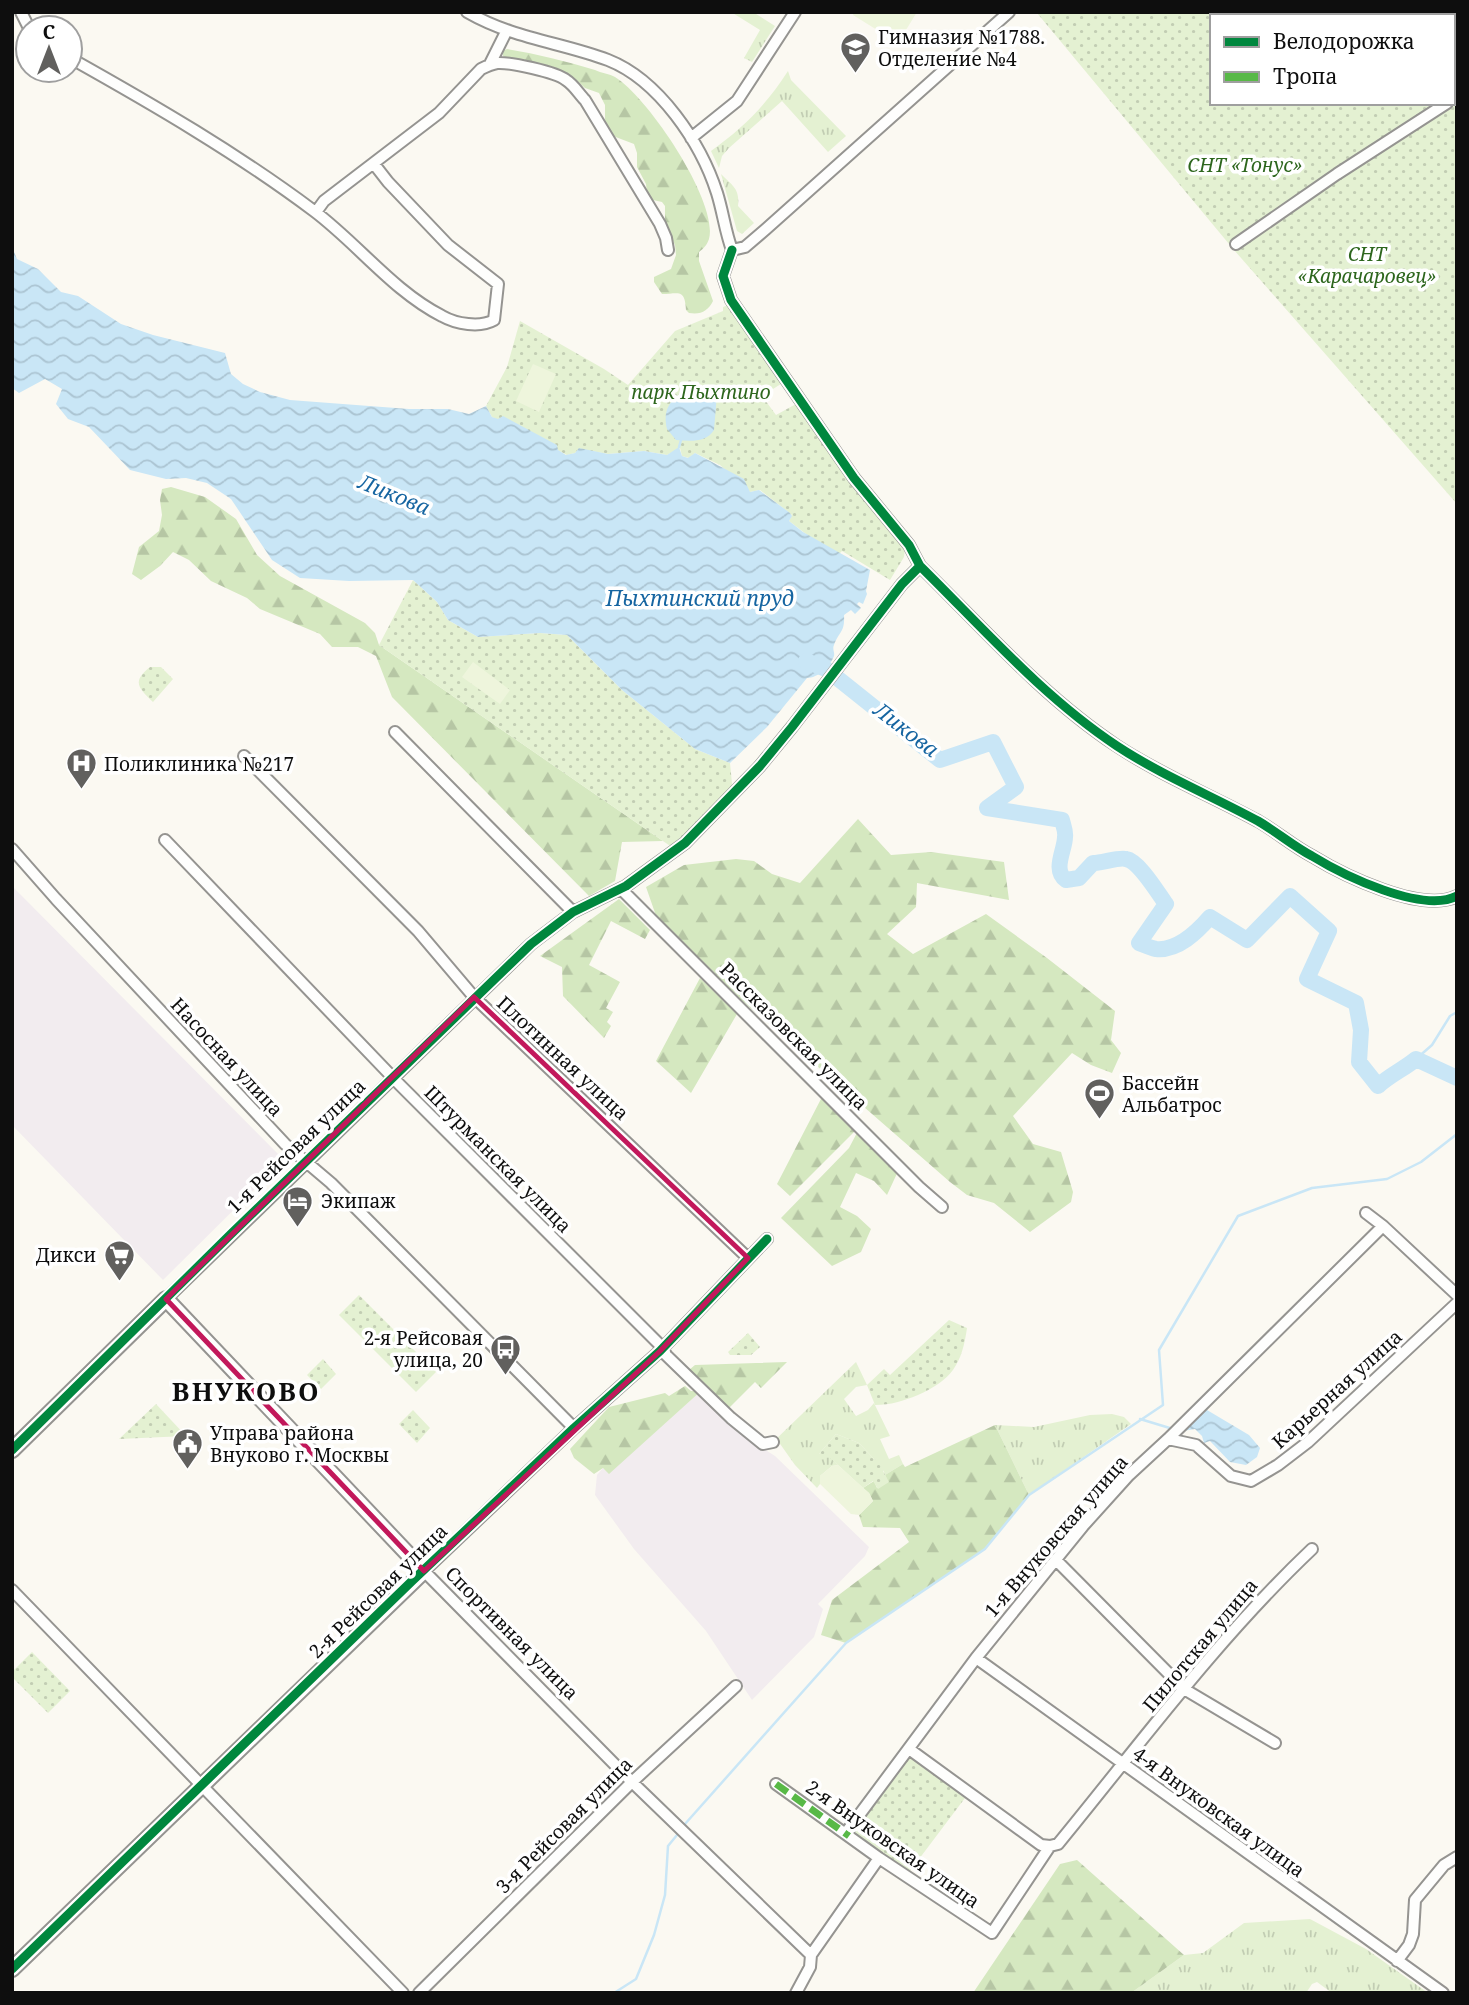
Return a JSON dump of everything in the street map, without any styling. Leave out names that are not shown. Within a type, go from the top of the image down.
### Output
[{"type":"street","points":[[467,12],[506,32],[610,61],[653,90],[691,138],[715,186],[732,250],[723,276],[731,300],[854,478],[909,545],[920,566],[1047,691],[1117,746],[1260,822],[1311,856],[1346,874],[1410,898],[1438,901],[1457,896]]},
{"type":"street","points":[[691,138],[737,101],[795,12]]},
{"type":"street","points":[[732,250],[745,247],[766,229],[1009,12]]},
{"type":"street","points":[[490,64],[506,32]]},
{"type":"street","points":[[316,212],[324,201],[439,113],[481,69],[500,62],[565,78],[572,85],[585,100],[650,208],[666,238],[668,250]]},
{"type":"street","points":[[84,66],[148,102],[316,212],[404,291],[443,317],[476,324],[494,320],[498,284],[448,245],[374,164]]},
{"type":"street","points":[[1236,244],[1444,105]]},
{"type":"street","name":"1-я Рейсовая улица","points":[[12,1450],[531,944],[572,912],[621,889],[685,843],[760,765],[902,584],[920,566]]},
{"type":"street","points":[[396,732],[572,912]]},
{"type":"street","name":"Плотинная улица","points":[[244,756],[418,931],[474,997],[748,1258]]},
{"type":"street","name":"Штурманская улица","points":[[165,840],[393,1078],[663,1348],[666,1355],[731,1418],[763,1444],[773,1442]]},
{"type":"street","name":"Насосная улица","points":[[12,849],[285,1144],[331,1183],[574,1428]]},
{"type":"street","name":"Рассказовская улица","points":[[621,889],[942,1207]]},
{"type":"street","points":[[1366,1213],[1457,1295]]},
{"type":"street","name":"1-я Внуковская улица","points":[[849,1836],[848,1830],[976,1658],[1129,1475],[1168,1440],[1383,1226]]},
{"type":"street","name":"2-я Рейсовая улица","points":[[12,1969],[424,1571],[574,1428],[663,1348],[767,1239]]},
{"type":"street","name":"Спортивная улица","points":[[166,1299],[424,1571],[632,1782],[811,1955]]},
{"type":"street","name":"Карьерная улица","points":[[1168,1440],[1196,1445],[1231,1476],[1251,1481],[1308,1442],[1457,1303]]},
{"type":"street","name":"Пилотская улица","points":[[992,1933],[1050,1846],[1058,1844],[1184,1689],[1270,1589],[1312,1549]]},
{"type":"street","points":[[1056,1560],[1184,1689],[1275,1743]]},
{"type":"street","points":[[12,1590],[403,1993]]},
{"type":"street","name":"4-я Внуковская улица","points":[[976,1658],[1443,1993]]},
{"type":"street","name":"3-я Рейсовая улица","points":[[419,1993],[632,1782],[736,1686]]},
{"type":"street","points":[[909,1749],[1041,1845],[1050,1846]]},
{"type":"street","name":"2-я Внуковская улица","points":[[776,1784],[879,1858],[992,1933]]},
{"type":"street","points":[[1397,1961],[1409,1945],[1413,1934],[1415,1900],[1444,1865],[1457,1857]]},
{"type":"street","points":[[796,1993],[810,1966],[811,1955],[879,1858]]},
{"type":"highlighted area","points":[[474,997],[748,1258],[660,1351],[424,1571],[166,1299]]},
{"type":"shaded area","points":[[12,886],[284,1160],[163,1280],[12,1125]]},
{"type":"shaded area","points":[[701,1391],[747,1438],[775,1456],[869,1547],[865,1556],[818,1604],[823,1609],[814,1637],[752,1700],[706,1631],[634,1549],[595,1495],[597,1475],[603,1468],[609,1473]]},
{"type":"green space","points":[[731,12],[753,12],[775,26],[752,62],[744,58],[760,30]]},
{"type":"green space","points":[[854,12],[917,12],[898,43],[853,15]]},
{"type":"green space","points":[[1457,12],[1457,504],[1234,250],[1037,13]]},
{"type":"green space","points":[[507,49],[613,76],[645,105],[678,151],[703,201],[709,222],[709,239],[699,252],[699,261],[713,301],[706,310],[689,313],[682,295],[662,294],[654,282],[654,277],[671,269],[676,255],[675,245],[665,224],[665,206],[662,202],[653,200],[647,193],[646,184],[637,167],[634,144],[613,136],[605,120],[605,105],[599,93],[585,88],[560,70],[507,58],[503,56],[503,51]]},
{"type":"green space","points":[[788,71],[791,80],[846,136],[828,152],[782,101],[729,148],[722,156],[719,168],[711,151],[754,115]]},
{"type":"green space","points":[[721,174],[737,192],[738,206],[754,223],[742,234],[737,231]]},
{"type":"green space","name":"парк Пыхтино","points":[[731,304],[784,382],[762,396],[776,415],[796,404],[905,549],[904,557],[890,580],[842,551],[836,557],[789,521],[792,515],[760,490],[750,492],[720,465],[695,453],[689,458],[682,456],[680,448],[667,455],[644,451],[608,454],[579,449],[567,455],[492,417],[486,406],[507,367],[520,321],[628,385],[675,331],[723,311],[723,307]]},
{"type":"green space","points":[[533,364],[556,374],[539,412],[516,401]]},
{"type":"green space","points":[[171,487],[205,497],[236,519],[257,555],[280,576],[365,623],[375,633],[379,645],[663,841],[622,842],[615,881],[589,896],[392,697],[376,656],[358,647],[332,647],[320,634],[260,609],[247,598],[211,581],[189,560],[173,552],[141,580],[132,574],[139,547],[159,531],[162,489]]},
{"type":"green space","points":[[413,580],[437,602],[448,620],[478,637],[540,633],[567,635],[622,690],[695,749],[730,763],[733,794],[676,850],[379,645]]},
{"type":"green space","points":[[473,662],[510,690],[500,704],[462,677]]},
{"type":"green space","points":[[150,667],[161,667],[173,679],[153,702],[139,685],[140,677]]},
{"type":"green space","points":[[858,819],[891,855],[931,852],[1004,862],[1009,900],[917,883],[916,907],[887,934],[913,954],[986,914],[1115,1011],[1111,1040],[1121,1053],[1112,1073],[1091,1065],[1072,1053],[1013,1116],[1033,1144],[1061,1152],[1073,1192],[1071,1202],[1030,1232],[994,1203],[967,1195],[950,1182],[661,930],[646,887],[684,865],[736,859],[754,861],[772,874],[800,883]]},
{"type":"green space","points":[[619,899],[650,930],[645,939],[611,921],[589,965],[620,982],[606,1008],[613,1012],[607,1022],[611,1026],[604,1038],[563,996],[562,967],[540,956]]},
{"type":"green space","points":[[700,978],[737,1014],[691,1093],[656,1061]]},
{"type":"green space","points":[[822,1097],[856,1130],[790,1196],[777,1184]]},
{"type":"green space","points":[[860,1127],[900,1167],[887,1195],[874,1181],[856,1173],[840,1207],[857,1216],[871,1229],[861,1252],[832,1266],[781,1218],[849,1148]]},
{"type":"green space","points":[[359,1295],[436,1372],[416,1392],[339,1315]]},
{"type":"green space","points":[[949,1320],[967,1328],[962,1352],[947,1377],[918,1395],[875,1405],[867,1385],[884,1369],[890,1375]]},
{"type":"green space","points":[[748,1333],[760,1347],[751,1355],[730,1355],[728,1352]]},
{"type":"green space","points":[[323,1359],[336,1374],[321,1389],[307,1375]]},
{"type":"green space","points":[[787,1362],[761,1388],[755,1382],[729,1408],[689,1370],[695,1365]]},
{"type":"green space","points":[[856,1362],[867,1385],[856,1387],[844,1399],[856,1416],[868,1410],[874,1403],[890,1436],[880,1439],[889,1459],[899,1455],[903,1464],[885,1475],[879,1458],[875,1460],[859,1443],[836,1434],[819,1454],[827,1454],[838,1465],[832,1466],[820,1476],[817,1488],[795,1465],[778,1441],[773,1442]]},
{"type":"green space","points":[[685,1386],[691,1391],[701,1391],[609,1474],[603,1468],[594,1474],[574,1458],[570,1449],[609,1407],[665,1393],[669,1396]]},
{"type":"green space","points":[[156,1404],[186,1436],[119,1439]]},
{"type":"green space","points":[[413,1410],[430,1428],[417,1443],[399,1424]]},
{"type":"green space","points":[[1112,1414],[1124,1417],[1131,1424],[1029,1495],[995,1425],[1034,1427],[1090,1415]]},
{"type":"green space","points":[[995,1425],[1029,1495],[985,1549],[846,1643],[821,1635],[832,1600],[909,1542],[900,1528],[863,1527],[859,1515],[873,1501],[863,1488],[874,1481],[877,1488],[888,1482],[885,1475],[903,1464],[905,1467]]},
{"type":"green space","points":[[836,1434],[859,1443],[875,1460],[879,1457],[887,1468],[883,1471],[889,1482],[878,1489],[873,1481],[863,1488],[827,1455],[824,1458],[819,1454]]},
{"type":"green space","points":[[838,1465],[869,1493],[873,1501],[859,1515],[851,1514],[820,1484],[820,1476],[832,1466]]},
{"type":"green space","points":[[32,1652],[70,1691],[48,1713],[12,1677],[12,1672]]},
{"type":"green space","points":[[910,1756],[965,1798],[910,1871],[853,1833]]},
{"type":"green space","points":[[1077,1860],[1184,1955],[1131,1993],[973,1993],[1060,1864]]},
{"type":"green space","points":[[1310,1919],[1366,1949],[1428,1993],[1332,1993],[1317,1982],[1312,1984],[1306,1993],[1131,1993],[1184,1955],[1203,1953],[1244,1923]]},
{"type":"water","name":"Пыхтинский пруд","points":[[12,247],[17,259],[38,269],[61,292],[78,296],[121,324],[225,353],[231,374],[243,384],[260,392],[290,400],[409,409],[448,409],[469,414],[486,406],[492,417],[498,419],[503,416],[557,445],[558,450],[566,455],[575,453],[579,448],[608,454],[644,451],[667,455],[679,447],[682,456],[688,458],[695,453],[744,479],[750,492],[759,490],[790,513],[792,516],[789,521],[803,532],[870,570],[863,604],[857,604],[861,608],[855,614],[851,610],[844,615],[843,629],[833,646],[834,656],[827,668],[807,678],[767,727],[730,763],[695,749],[622,690],[567,635],[540,633],[478,637],[448,620],[437,602],[413,580],[349,581],[300,578],[272,560],[231,499],[207,483],[186,478],[166,479],[130,470],[89,427],[68,419],[56,404],[62,389],[45,379],[19,393],[12,388]]},
{"type":"water","points":[[696,387],[708,388],[717,394],[714,430],[702,439],[676,440],[667,429],[668,407],[676,397]]},
{"type":"water","points":[[1207,1410],[1249,1435],[1260,1448],[1257,1457],[1246,1465],[1230,1462],[1210,1441],[1204,1443],[1202,1436],[1195,1429],[1183,1431],[1188,1422]]},
{"type":"waterway","points":[[679,447],[681,440]]},
{"type":"waterway","name":"Ликова","points":[[806,661],[826,669],[940,760],[993,742],[1016,787],[987,808],[1062,820],[1065,835],[1060,871],[1066,880],[1079,878],[1093,863],[1123,859],[1137,865],[1153,885],[1166,904],[1139,943],[1156,949],[1172,947],[1193,934],[1210,917],[1247,940],[1290,896],[1329,931],[1307,979],[1356,1003],[1361,1030],[1359,1062],[1378,1086],[1416,1059],[1457,1078]]},
{"type":"waterway","points":[[1416,1059],[1432,1045],[1450,1016],[1457,1012]]},
{"type":"waterway","points":[[685,1824],[846,1643],[985,1549],[1029,1495],[1163,1405],[1159,1350],[1238,1216],[1312,1188],[1387,1179],[1421,1162],[1457,1134]]},
{"type":"waterway","points":[[1140,1419],[1173,1429]]},
{"type":"waterway","points":[[614,1993],[636,1979],[654,1935],[665,1895],[668,1846],[677,1835]]},
{"type":"marked path","points":[[776,1784],[849,1836]]},
{"type":"cycle path","points":[[732,250],[723,276],[731,300],[854,478],[909,545],[920,566],[1039,684],[1090,727],[1134,757],[1258,821],[1343,873],[1404,896],[1424,900],[1442,900],[1457,896]]},
{"type":"cycle path","points":[[12,1450],[531,944],[573,912],[626,886],[685,843],[760,766],[902,584],[920,566]]},
{"type":"cycle path","points":[[12,1969],[412,1581],[660,1351],[767,1239]]},
{"type":"place","name":"Гимназия №1788. Отделение №4","points":[[855,75]]},
{"type":"place","name":"Поликлиника №217","points":[[81,791]]},
{"type":"place","name":"Бассейн Альбатрос","points":[[1099,1121]]},
{"type":"place","name":"Экипаж","points":[[298,1228]]},
{"type":"place","name":"Дикси","points":[[119,1282]]},
{"type":"place","name":"2-я Рейсовая улица, 20","points":[[506,1376]]},
{"type":"place","name":"Управа района Внуково г. Москвы","points":[[187,1471]]},
{"type":"district","name":"ВНУКОВО","points":[[246,1392]]},
{"type":"park label","name":"СНТ «Тонус»","points":[[1245,165]]},
{"type":"park label","name":"СНТ «Карачаровец»","points":[[1367,265]]}]
